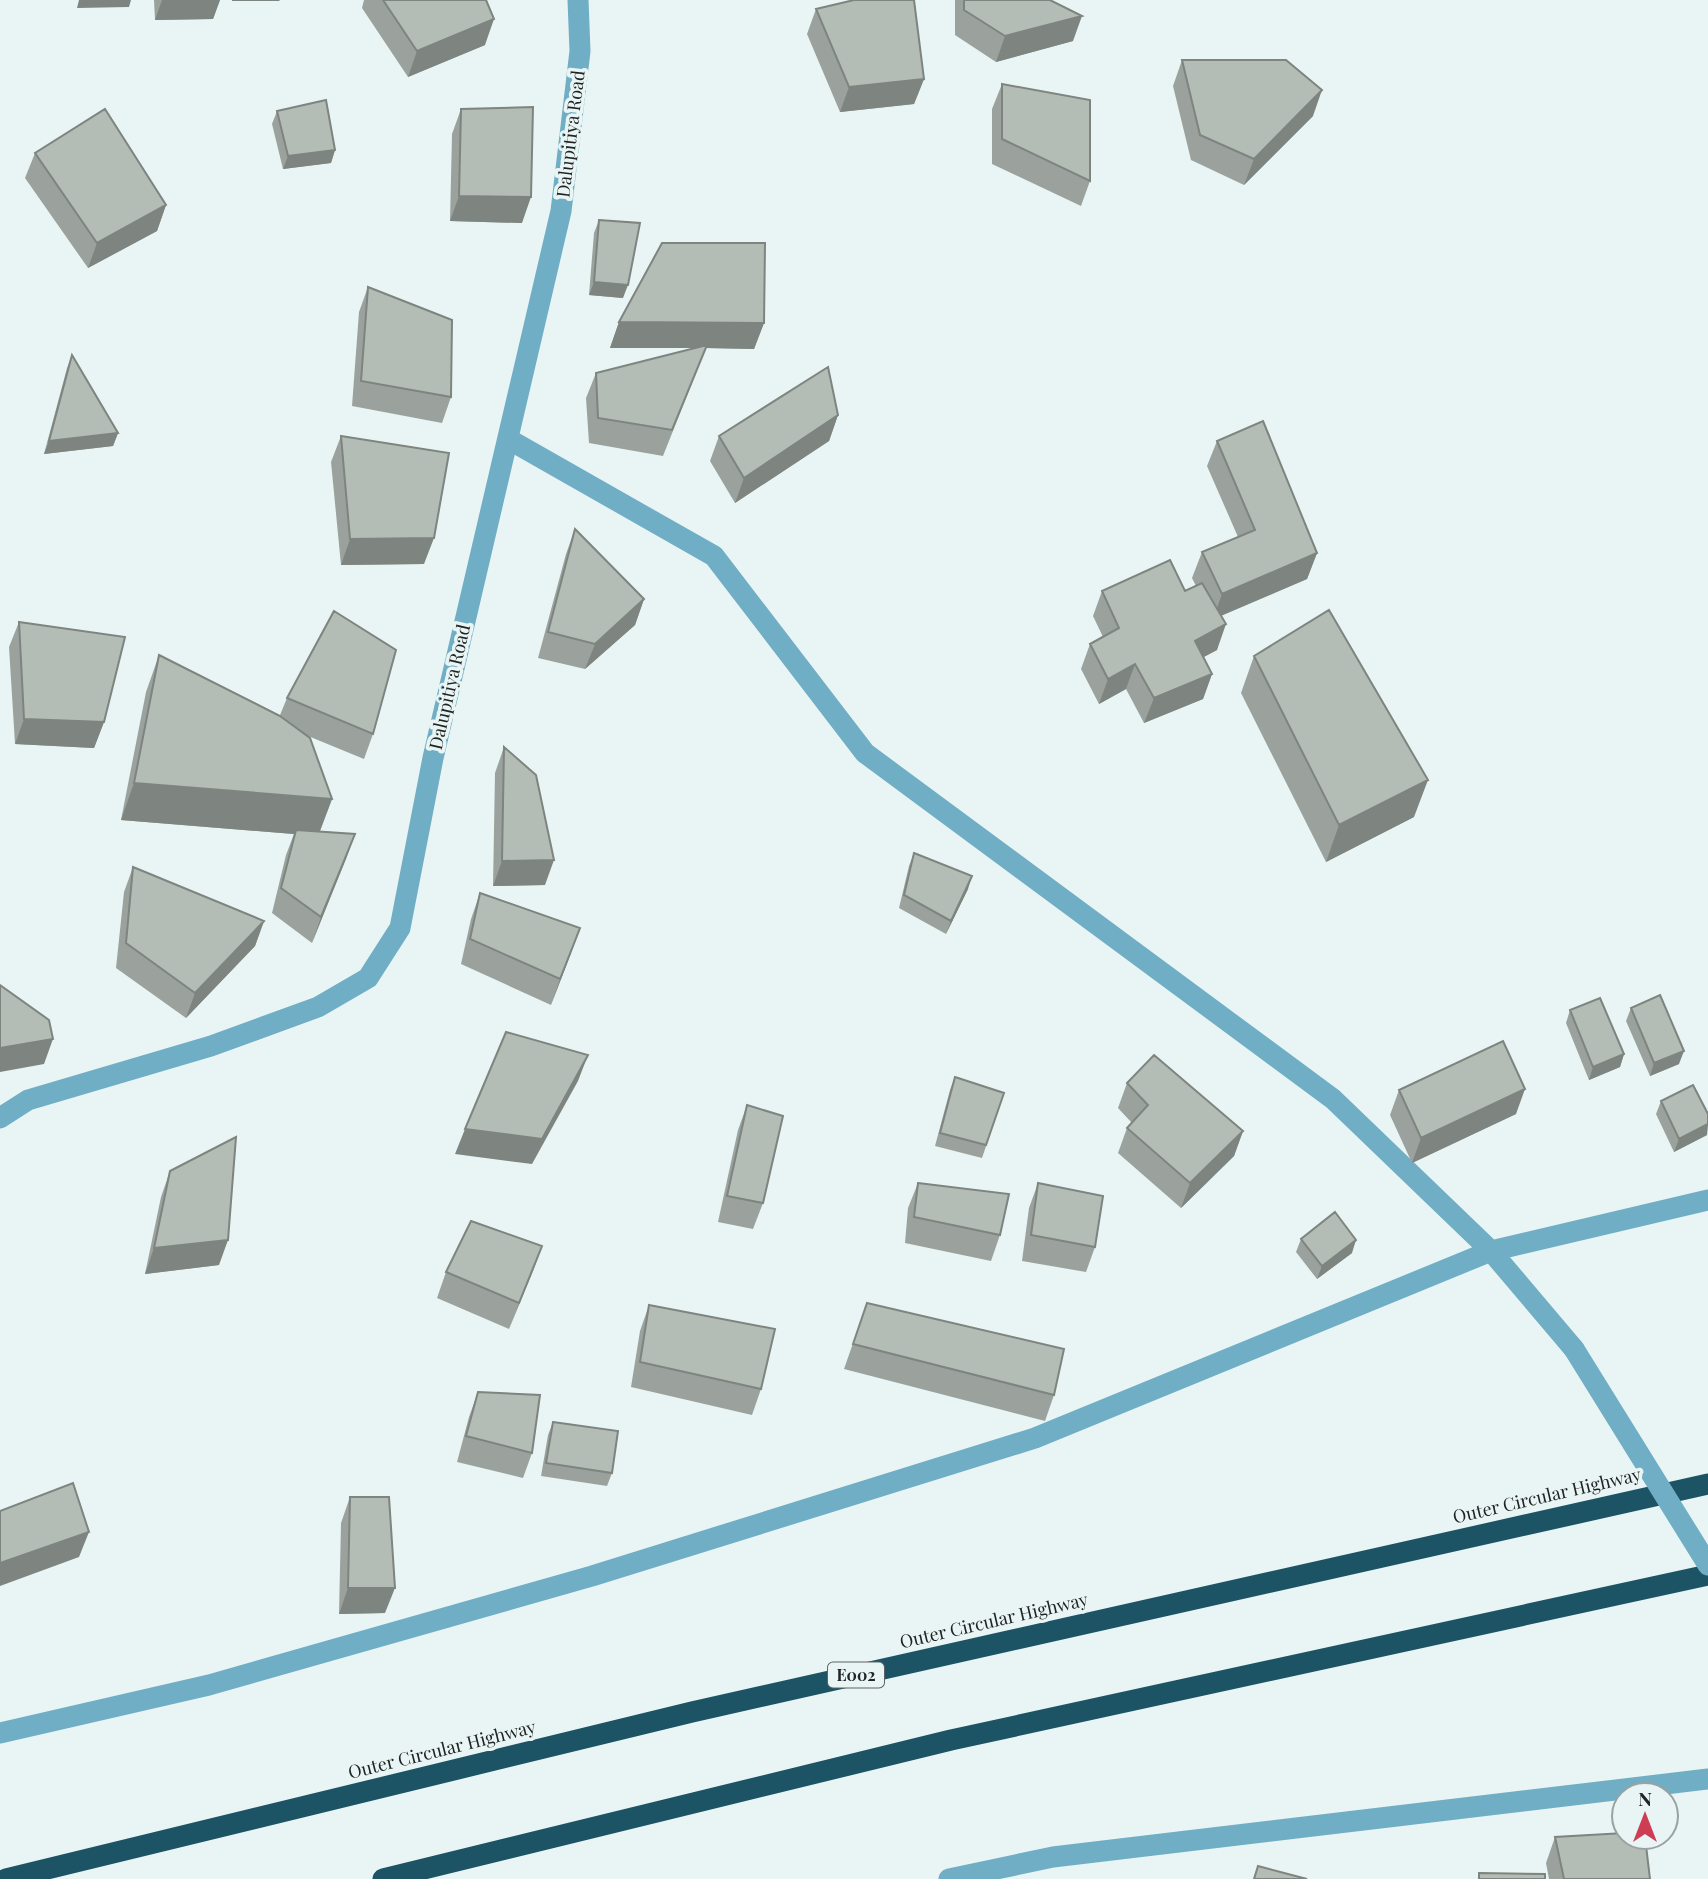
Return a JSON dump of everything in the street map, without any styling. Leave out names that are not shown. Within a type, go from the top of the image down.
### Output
[{"type":"highway","name":"Outer Circular Highway","points":[[6,1879],[706,1709],[1708,1484]]},
{"type":"highway","points":[[383,1879],[951,1741],[1708,1575]]},
{"type":"street","name":"Dalupitiya Road","points":[[0,1118],[28,1100],[211,1046],[318,1007],[368,978],[400,928],[433,758],[562,211],[580,51],[578,0]]},
{"type":"street","points":[[508,439],[714,556],[865,753],[1333,1098],[1491,1251],[1574,1349],[1708,1565]]},
{"type":"street","points":[[0,1733],[209,1685],[579,1580],[1035,1438],[1491,1251],[1708,1200]]},
{"type":"street","points":[[949,1879],[1053,1857],[1708,1779]]},
{"type":"building","points":[[383,0],[486,0],[494,19],[417,51]]},
{"type":"building","points":[[854,0],[914,0],[924,79],[849,87],[816,9]]},
{"type":"building","points":[[964,0],[1050,0],[1082,16],[1005,36],[964,10]]},
{"type":"building","points":[[1182,60],[1286,60],[1322,90],[1254,159],[1200,135]]},
{"type":"building","points":[[1002,84],[1090,100],[1090,181],[1002,139]]},
{"type":"building","points":[[326,100],[335,150],[288,156],[277,111]]},
{"type":"building","points":[[533,107],[531,197],[459,196],[461,109]]},
{"type":"building","points":[[105,109],[166,205],[97,243],[35,153]]},
{"type":"building","points":[[599,220],[640,223],[628,285],[594,282]]},
{"type":"building","points":[[662,243],[765,243],[764,323],[619,322]]},
{"type":"building","points":[[368,287],[452,320],[451,397],[361,381]]},
{"type":"building","points":[[707,345],[672,430],[598,418],[596,373]]},
{"type":"building","points":[[72,355],[118,433],[49,441]]},
{"type":"building","points":[[828,367],[838,415],[744,478],[719,436]]},
{"type":"building","points":[[1263,421],[1317,553],[1222,594],[1202,552],[1255,530],[1217,441]]},
{"type":"building","points":[[341,436],[449,453],[434,538],[350,539]]},
{"type":"building","points":[[575,529],[644,599],[595,644],[548,632]]},
{"type":"building","points":[[1170,560],[1185,591],[1202,583],[1226,624],[1195,641],[1212,674],[1154,698],[1135,664],[1108,679],[1090,644],[1119,628],[1102,591]]},
{"type":"building","points":[[1329,610],[1428,780],[1339,825],[1254,656]]},
{"type":"building","points":[[334,611],[396,650],[373,734],[287,698]]},
{"type":"building","points":[[19,622],[125,637],[104,722],[24,719]]},
{"type":"building","points":[[159,655],[280,716],[310,738],[332,799],[134,783]]},
{"type":"building","points":[[504,747],[536,775],[554,860],[502,861]]},
{"type":"building","points":[[296,830],[355,834],[321,917],[281,888]]},
{"type":"building","points":[[914,853],[972,876],[951,921],[904,895]]},
{"type":"building","points":[[133,867],[264,921],[195,993],[126,943]]},
{"type":"building","points":[[480,893],[580,928],[560,979],[470,939]]},
{"type":"building","points":[[0,985],[49,1020],[53,1039],[0,1048]]},
{"type":"building","points":[[1660,995],[1684,1051],[1654,1063],[1631,1008]]},
{"type":"building","points":[[1600,998],[1624,1054],[1593,1067],[1570,1010]]},
{"type":"building","points":[[506,1032],[588,1055],[542,1139],[465,1129]]},
{"type":"building","points":[[1503,1041],[1525,1089],[1421,1138],[1399,1090]]},
{"type":"building","points":[[1154,1055],[1243,1131],[1190,1183],[1127,1128],[1148,1105],[1127,1083]]},
{"type":"building","points":[[955,1077],[1004,1093],[986,1145],[940,1133]]},
{"type":"building","points":[[1693,1085],[1708,1114],[1708,1124],[1679,1139],[1661,1101]]},
{"type":"building","points":[[747,1105],[783,1116],[763,1203],[727,1196]]},
{"type":"building","points":[[236,1137],[228,1240],[154,1248],[170,1171]]},
{"type":"building","points":[[918,1183],[1009,1194],[1000,1235],[914,1217]]},
{"type":"building","points":[[1038,1183],[1103,1196],[1095,1247],[1031,1235]]},
{"type":"building","points":[[1335,1212],[1356,1240],[1322,1266],[1301,1239]]},
{"type":"building","points":[[471,1221],[542,1246],[519,1303],[446,1272]]},
{"type":"building","points":[[867,1303],[1064,1349],[1054,1395],[853,1344]]},
{"type":"building","points":[[649,1305],[775,1329],[761,1389],[640,1362]]},
{"type":"building","points":[[478,1392],[540,1395],[532,1453],[466,1436]]},
{"type":"building","points":[[553,1422],[618,1431],[612,1473],[546,1463]]},
{"type":"building","points":[[73,1483],[89,1532],[0,1563],[0,1511]]},
{"type":"building","points":[[350,1497],[389,1497],[395,1588],[348,1588]]},
{"type":"building","points":[[1610,1834],[1610,1851],[1647,1851],[1650,1879],[1564,1879],[1555,1837]]},
{"type":"building","points":[[1258,1866],[1307,1879],[1254,1879]]},
{"type":"building","points":[[1479,1873],[1545,1874],[1545,1879],[1479,1879]]}]
